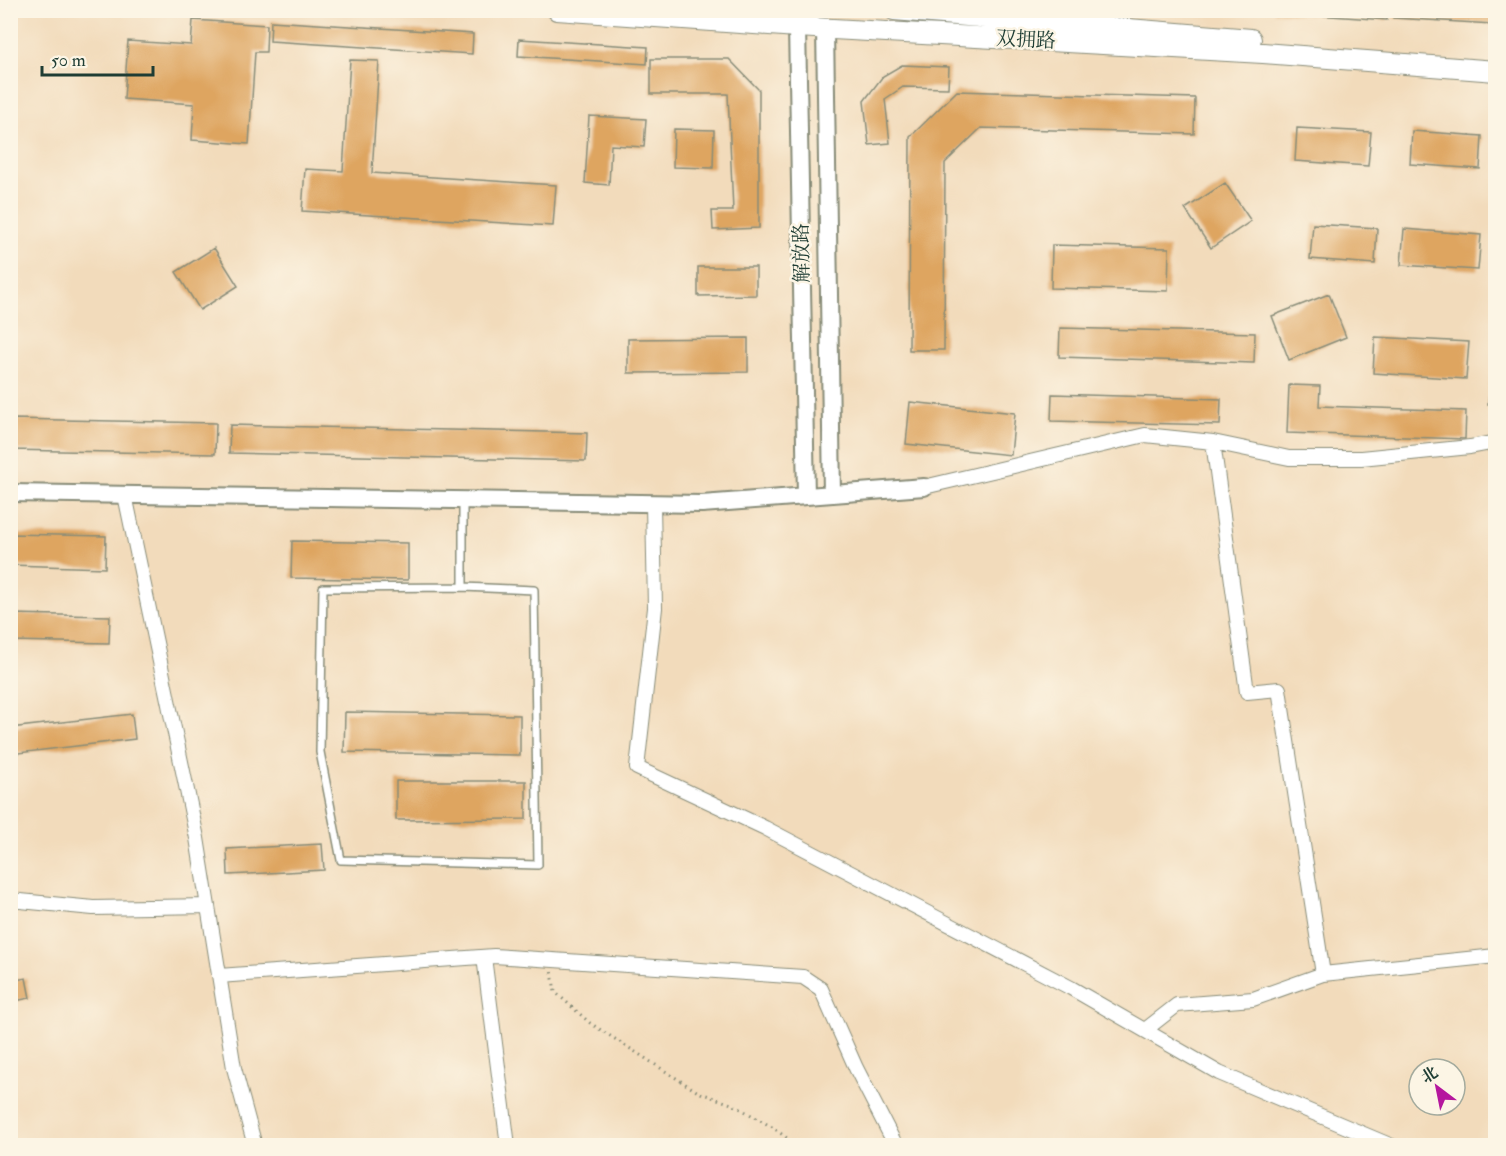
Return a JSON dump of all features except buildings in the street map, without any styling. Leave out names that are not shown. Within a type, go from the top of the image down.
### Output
[{"type":"main road","name":"双拥路","points":[[557,10],[826,19],[1496,71]]},
{"type":"main road","name":"双拥路","points":[[894,10],[1006,15],[1496,58]]},
{"type":"street","name":"解放路","points":[[797,19],[806,496]]},
{"type":"street","name":"解放路","points":[[826,19],[832,494]]},
{"type":"street","points":[[10,493],[702,504],[924,487],[1145,435],[1213,442],[1289,458],[1361,458],[1470,447],[1496,442]]},
{"type":"street","points":[[1213,442],[1247,692],[1279,689],[1323,974]]},
{"type":"street","points":[[125,495],[197,838],[234,1068],[255,1146]]},
{"type":"street","points":[[652,503],[655,608],[638,768],[765,828],[1071,988],[1220,1073],[1392,1146]]},
{"type":"street","points":[[10,900],[93,908],[208,906]]},
{"type":"street","points":[[1145,1030],[1177,1005],[1253,999],[1323,974],[1496,956]]},
{"type":"street","points":[[219,976],[484,957],[803,977],[821,989],[856,1068],[896,1146]]},
{"type":"street","points":[[484,957],[508,1146]]},
{"type":"lane","points":[[462,586],[463,501]]},
{"type":"lane","points":[[462,586],[534,590],[538,865],[341,860],[320,752],[323,588],[462,586]]},
{"type":"path","points":[[550,960],[555,992],[590,1023],[698,1092],[734,1105],[772,1127],[798,1146]]}]
